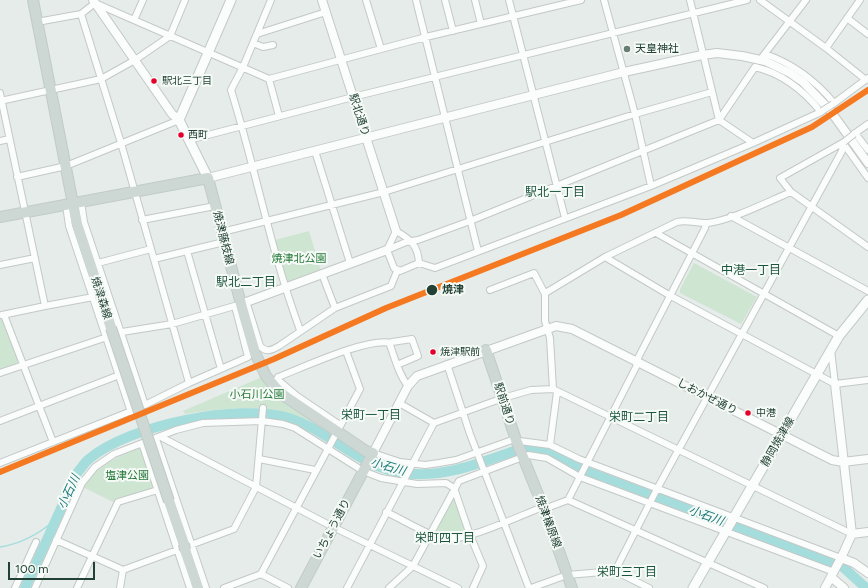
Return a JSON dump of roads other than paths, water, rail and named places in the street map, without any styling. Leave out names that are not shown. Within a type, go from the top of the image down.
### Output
[{"type":"main road","name":"焼津森線","points":[[33,0],[77,224],[101,296],[109,332],[198,588]]},
{"type":"main road","points":[[0,217],[208,178],[179,120],[231,0]]},
{"type":"main road","name":"焼津藤枝線","points":[[208,178],[255,353],[273,385],[293,402],[337,430],[366,451],[368,462]]},
{"type":"main road","name":"静岡焼津線","points":[[693,588],[839,336],[868,300]]},
{"type":"main road","name":"駅前通り","points":[[486,350],[522,456]]},
{"type":"main road","name":"焼津榛原線","points":[[522,456],[543,508],[566,575],[572,588]]},
{"type":"main road","name":"いちょう通り","points":[[301,588],[368,462]]},
{"type":"street","points":[[134,20],[143,0]]},
{"type":"street","points":[[1,101],[101,79],[135,60],[170,36],[186,0]]},
{"type":"street","points":[[271,0],[243,67],[231,90],[242,125],[284,287],[300,330]]},
{"type":"street","name":"駅北通り","points":[[322,0],[396,231]]},
{"type":"street","points":[[366,0],[381,49]]},
{"type":"street","points":[[416,0],[436,76],[444,119],[478,251]]},
{"type":"street","points":[[445,0],[453,31]]},
{"type":"street","points":[[475,0],[481,24]]},
{"type":"street","points":[[510,0],[565,218]]},
{"type":"street","points":[[94,2],[269,78],[426,37],[582,0]]},
{"type":"street","points":[[604,0],[635,114],[651,186]]},
{"type":"street","points":[[690,0],[702,55],[719,120],[752,144]]},
{"type":"street","points":[[189,140],[242,125],[436,76],[747,0]]},
{"type":"street","points":[[419,263],[435,268],[651,186],[752,144],[821,112],[867,79],[760,0]]},
{"type":"street","points":[[763,57],[806,0]]},
{"type":"street","points":[[826,48],[860,0]]},
{"type":"street","points":[[37,22],[81,14],[94,2]]},
{"type":"street","points":[[17,177],[66,166],[179,120],[172,114],[94,2]]},
{"type":"street","points":[[257,34],[326,12]]},
{"type":"street","points":[[81,14],[121,143],[189,383]]},
{"type":"street","points":[[847,18],[868,34]]},
{"type":"street","points":[[253,43],[263,47],[273,44]]},
{"type":"street","points":[[208,178],[624,72],[702,55],[730,54],[780,59],[808,76],[833,104]]},
{"type":"street","points":[[763,57],[790,73],[817,95],[868,163]]},
{"type":"street","points":[[0,373],[109,332],[122,332],[172,324],[241,304],[350,263],[470,221],[557,185],[643,152],[719,120],[755,67],[774,74],[798,89],[811,100],[821,112]]},
{"type":"street","points":[[269,78],[279,116]]},
{"type":"street","points":[[154,259],[187,251],[266,221],[384,192],[635,114],[712,92]]},
{"type":"street","points":[[0,93],[45,306]]},
{"type":"street","points":[[868,124],[843,142],[780,178],[791,192],[811,208],[868,247]]},
{"type":"street","points":[[855,134],[868,150]]},
{"type":"street","points":[[0,141],[9,139]]},
{"type":"street","points":[[843,142],[868,178]]},
{"type":"street","points":[[615,571],[707,397],[842,151],[843,142]]},
{"type":"street","points":[[315,151],[350,263]]},
{"type":"street","points":[[544,294],[605,257],[682,220],[706,223],[731,216],[791,192]]},
{"type":"street","points":[[73,204],[84,222],[98,263],[101,296],[122,332],[145,406]]},
{"type":"street","points":[[142,220],[215,206]]},
{"type":"street","points":[[731,216],[868,291]]},
{"type":"street","points":[[568,500],[610,418],[669,295],[705,228],[706,223]]},
{"type":"street","points":[[241,304],[260,346],[263,349],[274,349],[300,330],[335,308],[391,286],[396,271],[387,250],[396,231],[412,241],[419,263]]},
{"type":"street","points":[[656,233],[763,295],[839,336]]},
{"type":"street","points":[[98,263],[151,249]]},
{"type":"street","points":[[187,251],[221,369]]},
{"type":"street","points":[[605,257],[669,295],[835,384],[868,380]]},
{"type":"street","points":[[0,265],[35,258]]},
{"type":"street","points":[[396,271],[416,266],[419,263]]},
{"type":"street","points":[[490,290],[534,273],[544,294],[545,321],[550,338],[555,391],[550,445]]},
{"type":"street","points":[[322,274],[335,308]]},
{"type":"street","points":[[53,442],[37,406],[2,315],[101,296]]},
{"type":"street","points":[[0,463],[131,412],[189,383],[248,357],[241,304]]},
{"type":"street","name":"しおかぜ通り","points":[[408,386],[417,376],[447,364],[548,328],[560,326],[572,329],[832,460],[843,462],[868,459]]},
{"type":"street","points":[[109,332],[119,375],[131,412]]},
{"type":"street","points":[[337,430],[277,379],[278,377],[346,351],[384,342],[391,343],[412,339],[418,354],[416,359],[397,365]]},
{"type":"street","points":[[368,462],[408,386],[402,379],[391,343]]},
{"type":"street","points":[[825,588],[852,534],[831,350]]},
{"type":"street","points":[[224,588],[262,574],[315,470],[360,389],[346,351]]},
{"type":"street","points":[[447,364],[479,454],[530,588],[566,575],[615,571],[635,585],[650,588]]},
{"type":"street","points":[[0,421],[133,370]]},
{"type":"street","points":[[347,588],[434,423],[503,398],[531,390],[555,391],[852,534],[868,532]]},
{"type":"street","points":[[399,403],[434,423]]},
{"type":"street","points":[[56,540],[123,570],[234,529],[256,487],[264,408]]},
{"type":"street","points":[[35,588],[82,483],[88,474],[114,454],[159,438],[176,430],[203,423],[262,420],[295,428],[328,447],[368,462],[400,462],[411,466],[439,463],[479,454],[512,440],[516,442],[550,445],[587,463],[854,563],[868,573]]},
{"type":"street","points":[[159,438],[172,485],[190,588]]},
{"type":"street","points":[[159,438],[458,588]]},
{"type":"street","points":[[142,443],[158,490],[184,547],[206,588]]},
{"type":"street","points":[[390,588],[413,566],[459,481],[485,469],[528,455],[547,458],[580,476],[727,531],[833,573],[844,588]]},
{"type":"street","points":[[259,458],[315,470]]},
{"type":"street","points":[[368,462],[382,478],[404,480],[417,484],[446,483],[454,488],[470,535],[484,566],[472,588]]},
{"type":"street","points":[[77,588],[118,502],[172,485]]},
{"type":"street","points":[[386,512],[431,534],[444,539],[451,539],[470,535],[568,500],[764,588]]},
{"type":"street","points":[[15,588],[36,542]]},
{"type":"street","points":[[120,588],[123,570]]},
{"type":"street","points":[[262,574],[288,588]]},
{"type":"waterway","name":"小石川","points":[[25,588],[77,473],[89,459],[107,447],[130,436],[156,427],[214,415],[242,413],[267,414],[289,418],[318,431],[372,464],[403,473],[434,474],[477,464],[520,449],[547,452],[556,455],[588,472],[843,567],[866,588]]},
{"type":"waterway","points":[[0,547],[7,546],[29,537],[55,520]]},
{"type":"place","name":"天皇神社","points":[[627,49]]},
{"type":"place","name":"駅北三丁目","points":[[154,81]]},
{"type":"place","name":"西町","points":[[181,135]]},
{"type":"place","name":"焼津","points":[[432,290]]},
{"type":"place","name":"焼津駅前","points":[[433,352]]},
{"type":"place","name":"中港","points":[[748,413]]},
{"type":"district","name":"駅北一丁目","points":[[555,192]]},
{"type":"district","name":"中港一丁目","points":[[751,270]]},
{"type":"district","name":"駅北二丁目","points":[[246,282]]},
{"type":"district","name":"栄町一丁目","points":[[371,415]]},
{"type":"district","name":"栄町二丁目","points":[[639,417]]},
{"type":"district","name":"栄町四丁目","points":[[445,538]]},
{"type":"district","name":"栄町三丁目","points":[[627,572]]},
{"type":"park label","name":"焼津北公園","points":[[299,259]]},
{"type":"park label","name":"小石川公園","points":[[257,395]]},
{"type":"park label","name":"塩津公園","points":[[127,476]]}]
